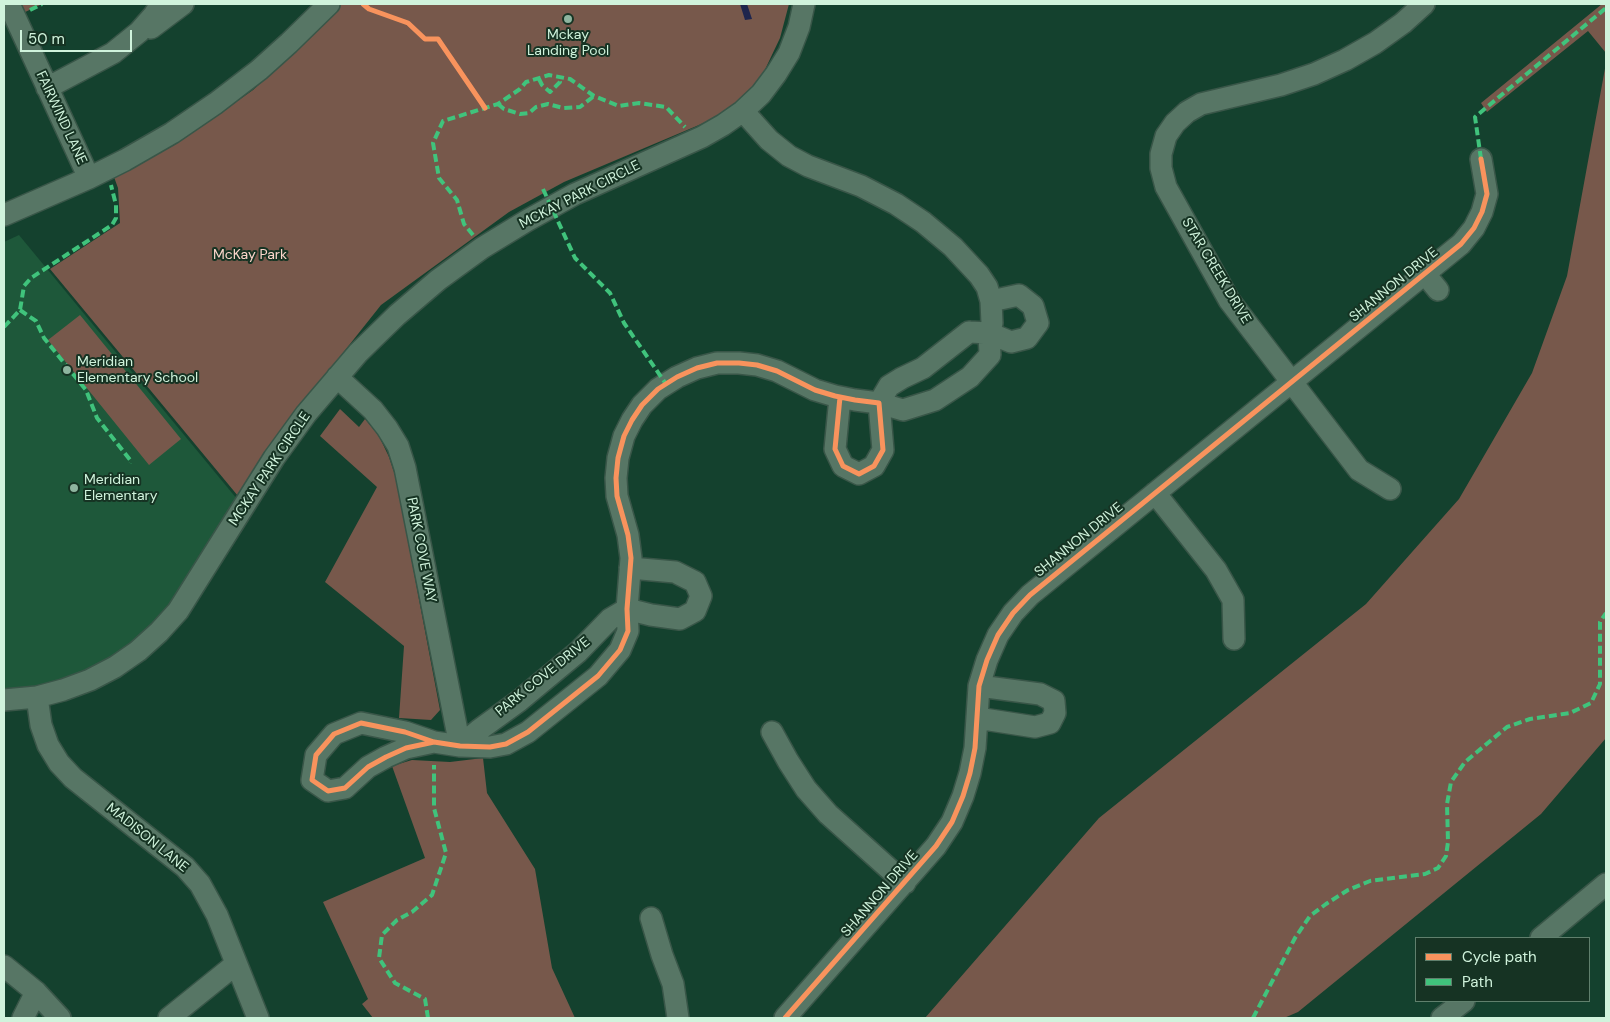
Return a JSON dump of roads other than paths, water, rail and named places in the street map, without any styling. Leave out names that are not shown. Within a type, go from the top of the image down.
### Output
[{"type":"street","name":"FAIRWIND LANE","points":[[6,4],[48,88],[89,178]]},
{"type":"street","points":[[113,53],[139,32],[161,4]]},
{"type":"street","points":[[48,88],[113,53],[183,4]]},
{"type":"street","points":[[4,215],[89,178],[172,133],[216,103],[271,59],[329,4]]},
{"type":"street","name":"MCKAY PARK CIRCLE","points":[[4,700],[37,697],[63,690],[90,680],[115,667],[138,651],[178,611],[274,458],[306,414],[336,377],[397,315],[438,280],[482,248],[528,220],[575,194],[702,137],[744,111],[766,87],[789,53],[799,26],[804,4]]},
{"type":"street","name":"STAR CREEK DRIVE","points":[[1390,489],[1359,470],[1229,300],[1166,187],[1161,168],[1154,153],[1175,123],[1187,112],[1201,104],[1314,74],[1345,60],[1382,38],[1403,23],[1424,4]]},
{"type":"street","points":[[434,742],[406,748],[386,757],[368,767],[345,788],[328,792],[312,780],[316,755],[334,734],[361,723],[405,732],[434,742],[460,746],[506,744],[528,732],[598,676],[620,650],[628,631],[627,609],[631,558],[628,535],[617,496],[618,458],[624,436],[632,420],[642,405],[658,389],[677,377],[697,368],[717,363],[740,363],[758,365],[777,371],[815,390],[840,397],[879,403],[903,410],[934,400],[970,377],[990,355],[989,333],[992,323],[987,287],[979,275],[953,247],[924,222],[896,204],[861,186],[808,166],[789,156],[769,140],[744,111]]},
{"type":"street","name":"SHANNON DRIVE","points":[[785,1018],[936,846],[952,822],[963,796],[973,756],[979,686],[987,660],[998,635],[1013,613],[1030,595],[1292,382],[1432,282],[1474,228],[1478,220],[1487,194],[1482,159]]},
{"type":"street","points":[[840,397],[835,449],[843,466],[859,474],[874,466],[883,450],[879,403],[889,386],[923,368],[969,332],[989,333],[1011,342],[1027,338],[1038,323],[1033,306],[1019,295],[990,301]]},
{"type":"street","name":"PARK COVE WAY","points":[[336,377],[373,410],[398,446],[405,468],[460,746]]},
{"type":"street","points":[[1155,493],[1216,570],[1233,600],[1234,639]]},
{"type":"street","points":[[627,609],[651,615],[680,618],[695,611],[701,596],[695,582],[675,572],[630,568]]},
{"type":"street","name":"PARK COVE DRIVE","points":[[460,746],[485,724],[519,700],[578,652],[610,619],[627,609]]},
{"type":"street","points":[[977,718],[1035,727],[1050,722],[1055,713],[1054,702],[1040,694],[979,686]]},
{"type":"street","name":"MADISON LANE","points":[[37,697],[41,725],[48,745],[59,763],[72,778],[184,867],[200,884],[211,902],[258,1018]]},
{"type":"street","points":[[772,732],[788,761],[817,802],[842,827],[905,882]]},
{"type":"street","points":[[1542,937],[1604,891]]},
{"type":"street","points":[[651,918],[673,984],[678,1018]]},
{"type":"street","points":[[169,1018],[236,964]]},
{"type":"street","points":[[4,966],[36,992],[60,1018]]},
{"type":"street","points":[[24,1018],[36,992]]},
{"type":"street","points":[[1442,1018],[1463,1002]]},
{"type":"water","points":[[740,4],[747,4],[752,19],[745,20]]},
{"type":"place","name":"Mckay Landing Pool","points":[[568,19]]},
{"type":"place","name":"Meridian Elementary School","points":[[67,370]]},
{"type":"place","name":"Meridian Elementary","points":[[74,488]]},
{"type":"park label","name":"McKay Park","points":[[250,255]]}]
